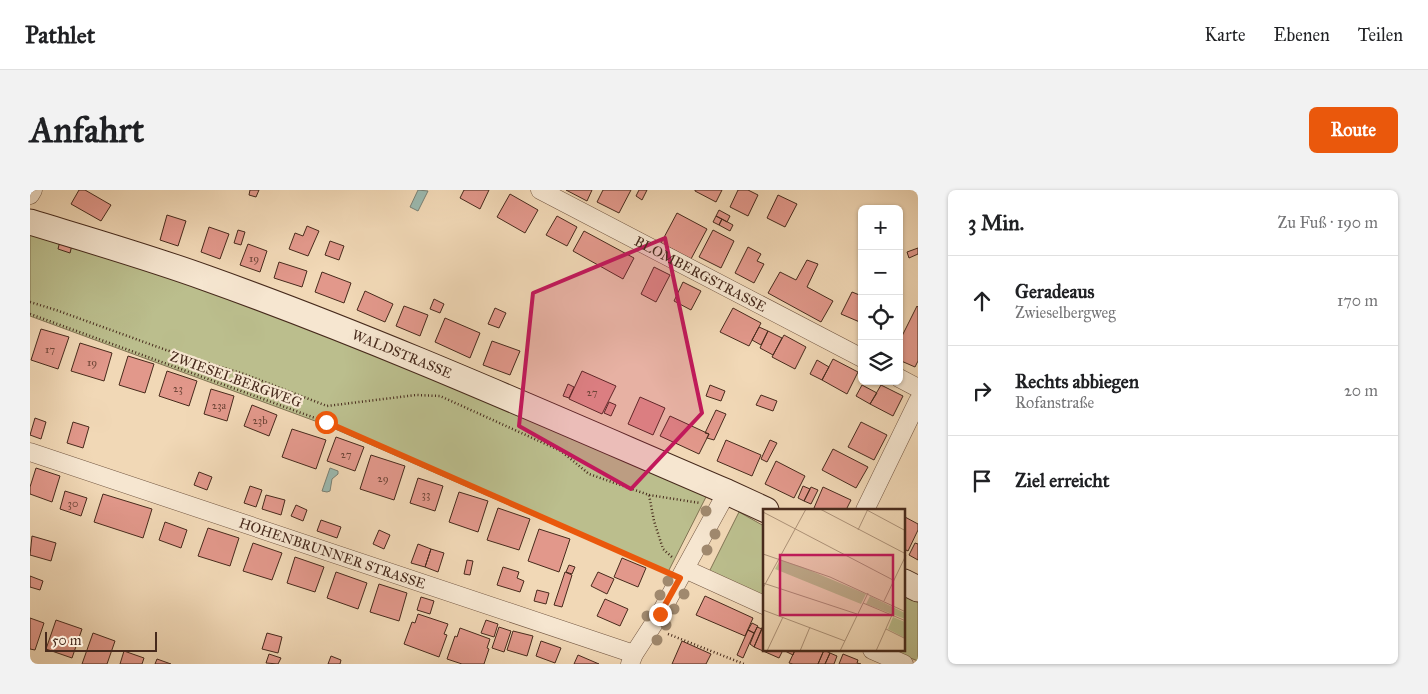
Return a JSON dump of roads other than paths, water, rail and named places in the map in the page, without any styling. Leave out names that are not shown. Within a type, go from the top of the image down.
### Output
[{"type":"street","points":[[30,195],[33,190]]},
{"type":"street","name":"BLOMBERGSTRASSE","points":[[540,190],[858,356]]},
{"type":"street","name":"WALDSTRASSE","points":[[30,222],[137,254],[302,314],[423,363],[764,509]]},
{"type":"street","points":[[903,380],[918,388]]},
{"type":"street","points":[[866,509],[918,401]]},
{"type":"street","name":"HOHENBRUNNER STRASSE","points":[[30,452],[632,659]]},
{"type":"street","points":[[632,659],[660,614],[727,492]]},
{"type":"street","points":[[683,573],[763,605]]},
{"type":"street","points":[[906,583],[918,589]]},
{"type":"street","points":[[877,652],[904,664]]},
{"type":"water","points":[[418,190],[428,191],[418,211],[410,207]]},
{"type":"water","points":[[330,468],[338,471],[338,474],[332,479],[330,491],[322,491]]}]
